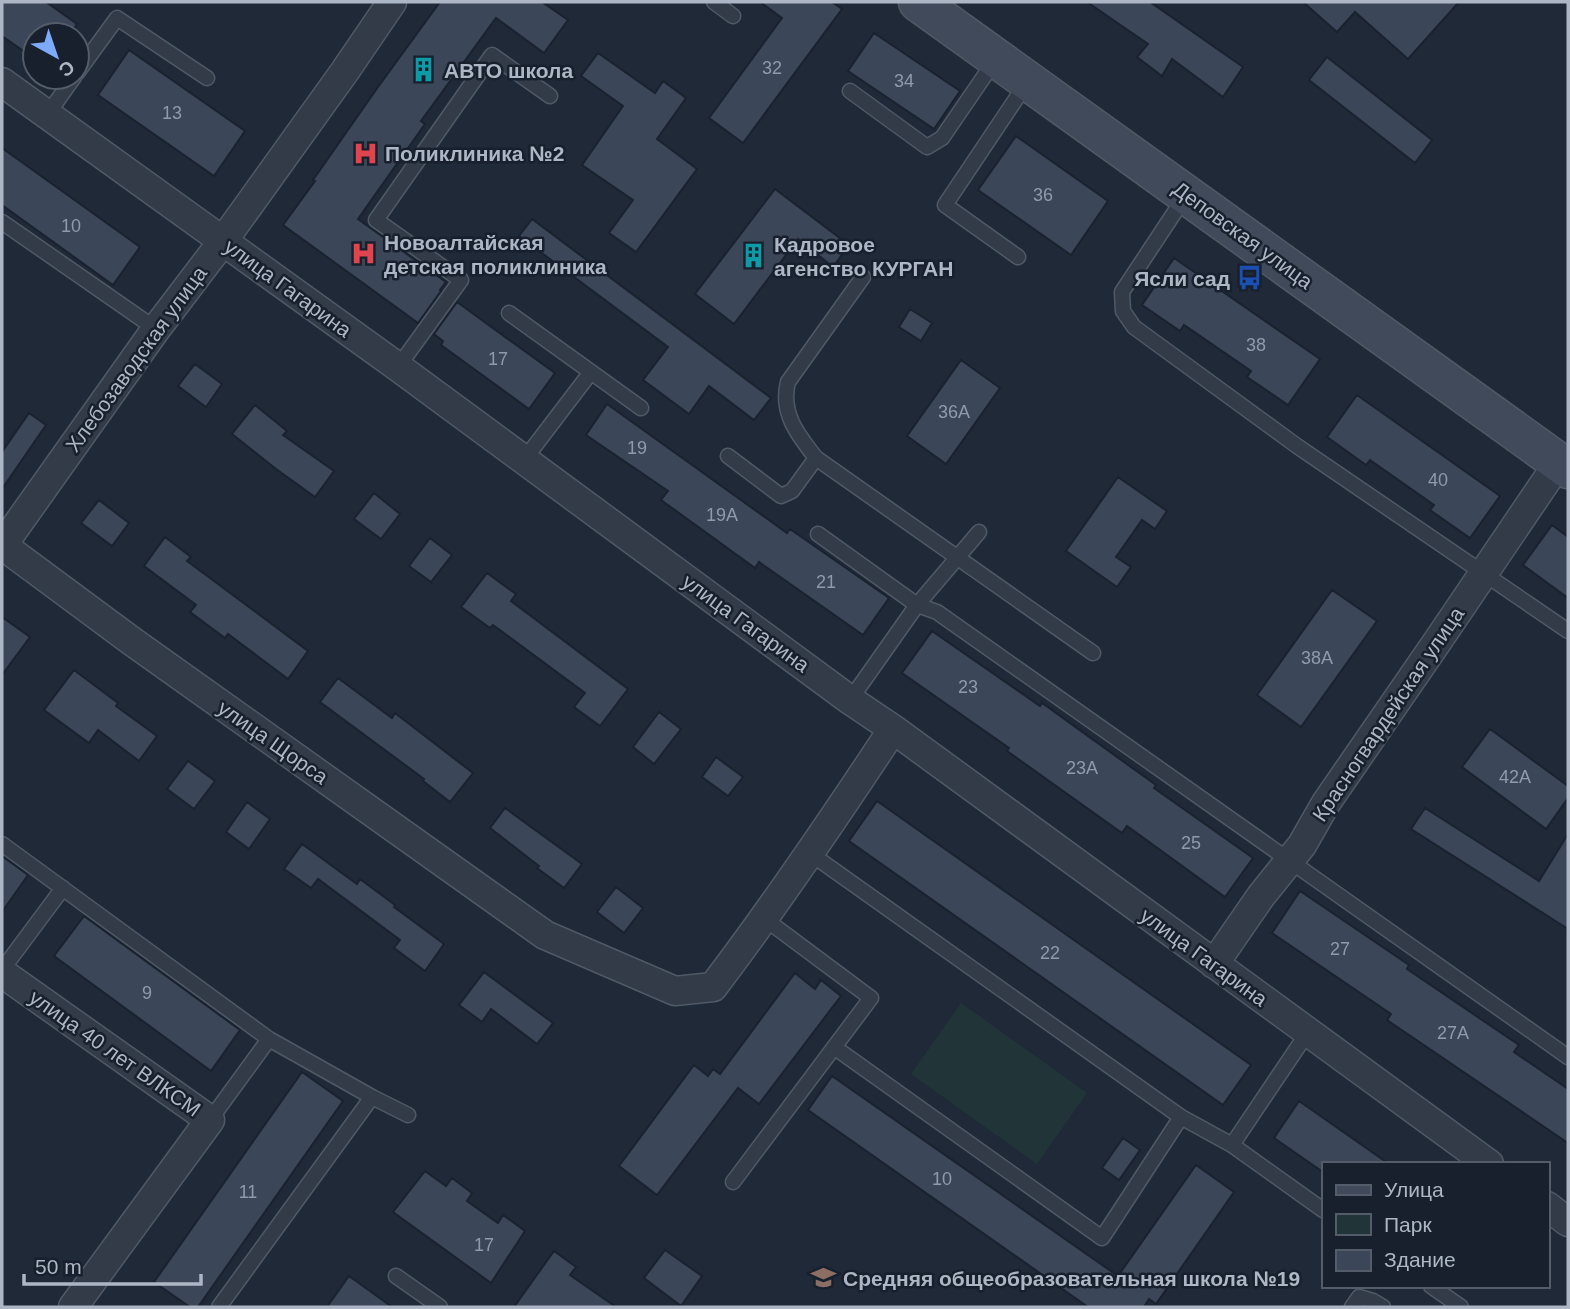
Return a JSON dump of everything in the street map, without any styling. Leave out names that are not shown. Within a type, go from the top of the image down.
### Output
[{"type":"street","name":"Хлебозаводская улица","points":[[2,545],[156,329],[223,241],[392,2]]},
{"type":"street","name":"Деповская улица","points":[[918,2],[1563,465]]},
{"type":"street","name":"улица Гагарина","points":[[2,82],[398,367],[850,700],[1486,1162]]},
{"type":"street","name":"Красногвардейская улица","points":[[1214,964],[1261,896],[1302,845],[1326,803],[1483,572],[1563,465]]},
{"type":"street","name":"улица Щорса","points":[[2,545],[144,650],[545,935],[675,991],[713,987],[765,919],[893,729]]},
{"type":"street","name":"улица 40 лет ВЛКСМ","points":[[2,972],[210,1120],[73,1307]]},
{"type":"street","points":[[1549,1208],[1568,1222]]},
{"type":"lane","points":[[714,2],[733,16]]},
{"type":"lane","points":[[91,54],[117,18],[207,78]]},
{"type":"lane","points":[[398,367],[461,280],[376,220],[492,55],[550,96]]},
{"type":"lane","points":[[850,91],[927,147],[942,138],[997,58]]},
{"type":"lane","points":[[1018,257],[946,205],[1029,80]]},
{"type":"lane","points":[[47,115],[64,91]]},
{"type":"lane","points":[[1186,194],[1122,292],[1123,311],[1134,327],[1297,446],[1568,631]]},
{"type":"lane","points":[[2,222],[156,329]]},
{"type":"lane","points":[[863,276],[788,382],[784,396],[794,430],[816,458],[1093,653]]},
{"type":"lane","points":[[509,313],[641,408]]},
{"type":"lane","points":[[524,460],[591,372]]},
{"type":"lane","points":[[729,456],[781,495],[792,491],[816,458]]},
{"type":"lane","points":[[850,700],[917,605],[979,531]]},
{"type":"lane","points":[[818,534],[917,605],[937,612],[1568,1057]]},
{"type":"lane","points":[[2,844],[270,1039],[408,1115]]},
{"type":"lane","points":[[811,853],[1181,1117],[1232,1146],[1322,1209]]},
{"type":"lane","points":[[2,972],[63,888]]},
{"type":"lane","points":[[733,1182],[871,998],[765,919]]},
{"type":"lane","points":[[1232,1146],[1308,1032]]},
{"type":"lane","points":[[210,1120],[270,1039]]},
{"type":"lane","points":[[834,1047],[1102,1238],[1181,1117]]},
{"type":"lane","points":[[219,1307],[372,1097]]},
{"type":"lane","points":[[396,1276],[435,1306]]},
{"type":"lane","points":[[1434,1288],[1461,1307]]},
{"type":"lane","points":[[1352,1307],[1359,1297],[1383,1307]]},
{"type":"green space","points":[[961,1003],[1087,1093],[1037,1164],[911,1074]]},
{"type":"building","points":[[2,2],[46,2],[73,21],[21,21],[21,49],[2,36]]},
{"type":"building","points":[[440,2],[542,2],[568,20],[544,53],[496,18],[421,121],[425,124],[358,219],[446,282],[418,323],[283,225]]},
{"type":"building","points":[[760,2],[832,2],[842,9],[743,143],[709,118],[782,18]]},
{"type":"building","points":[[1087,2],[1150,2],[1243,67],[1223,97],[1172,59],[1162,76],[1137,57],[1148,44]]},
{"type":"building","points":[[1303,2],[1459,2],[1408,59],[1355,12],[1337,32]]},
{"type":"building","points":[[874,33],[960,91],[934,129],[848,71]]},
{"type":"building","points":[[129,50],[245,131],[214,176],[98,95]]},
{"type":"building","points":[[598,53],[655,93],[663,81],[686,98],[657,139],[697,169],[636,252],[609,233],[633,200],[582,165],[623,106],[581,76]]},
{"type":"building","points":[[1327,57],[1432,140],[1415,163],[1309,80]]},
{"type":"building","points":[[1016,136],[1108,201],[1071,255],[978,190]]},
{"type":"building","points":[[2,148],[140,247],[113,285],[2,205]]},
{"type":"building","name":"Кадровое агенство КУРГАН","points":[[775,189],[849,245],[833,267],[798,239],[734,324],[695,294]]},
{"type":"building","points":[[532,219],[771,398],[754,420],[709,386],[689,414],[643,380],[668,347],[519,236]]},
{"type":"building","points":[[1174,258],[1320,359],[1288,405],[1247,377],[1251,371],[1184,325],[1180,331],[1142,305]]},
{"type":"building","points":[[457,302],[555,373],[529,409],[441,345],[443,341],[434,334]]},
{"type":"building","points":[[910,309],[932,323],[921,341],[899,327]]},
{"type":"building","points":[[961,360],[1000,388],[946,464],[907,436]]},
{"type":"building","points":[[195,364],[222,384],[206,407],[178,386]]},
{"type":"building","points":[[1357,395],[1500,496],[1470,538],[1430,510],[1434,505],[1370,460],[1366,465],[1327,437]]},
{"type":"building","points":[[607,404],[787,533],[790,529],[889,598],[863,635],[759,562],[755,568],[661,500],[668,491],[586,435]]},
{"type":"building","points":[[255,405],[287,431],[283,435],[334,471],[315,497],[232,434]]},
{"type":"building","points":[[29,413],[46,425],[2,489],[2,452]]},
{"type":"building","points":[[1118,477],[1167,511],[1155,529],[1142,520],[1116,557],[1131,567],[1117,587],[1066,551]]},
{"type":"building","points":[[374,493],[400,514],[381,539],[354,519]]},
{"type":"building","points":[[99,500],[129,523],[112,546],[81,523]]},
{"type":"building","points":[[1552,525],[1568,537],[1568,598],[1523,565]]},
{"type":"building","points":[[165,537],[191,557],[187,561],[308,651],[288,679],[228,634],[225,638],[190,612],[196,605],[144,566]]},
{"type":"building","points":[[430,538],[452,555],[431,582],[409,566]]},
{"type":"building","points":[[487,573],[516,594],[511,601],[628,689],[600,726],[574,707],[585,693],[493,625],[490,628],[461,607]]},
{"type":"building","points":[[1332,590],[1377,621],[1301,727],[1257,695]]},
{"type":"building","points":[[2,617],[30,637],[2,675]]},
{"type":"building","points":[[932,631],[1040,706],[1042,703],[1156,785],[1154,788],[1253,858],[1225,897],[1127,826],[1122,833],[1007,751],[1009,748],[902,673]]},
{"type":"building","points":[[74,670],[157,736],[139,761],[98,730],[89,743],[44,710]]},
{"type":"building","points":[[338,678],[392,718],[395,713],[473,773],[450,802],[423,781],[424,779],[320,702]]},
{"type":"building","points":[[659,712],[681,729],[654,764],[633,747]]},
{"type":"building","points":[[1490,729],[1568,786],[1568,798],[1546,829],[1462,767]]},
{"type":"building","points":[[716,757],[743,777],[728,796],[702,777]]},
{"type":"building","points":[[188,761],[215,781],[194,809],[167,789]]},
{"type":"building","points":[[877,801],[1251,1065],[1223,1105],[849,841]]},
{"type":"building","points":[[247,802],[270,819],[249,849],[226,832]]},
{"type":"building","points":[[505,808],[582,864],[564,888],[490,828]]},
{"type":"building","points":[[1425,808],[1539,881],[1568,834],[1568,929],[1411,829]]},
{"type":"building","points":[[302,844],[357,884],[360,879],[444,944],[425,971],[394,948],[400,940],[318,879],[311,888],[284,869]]},
{"type":"building","points":[[2,856],[28,875],[2,912]]},
{"type":"building","points":[[616,887],[643,908],[624,933],[597,912]]},
{"type":"building","points":[[1300,891],[1409,965],[1407,969],[1519,1045],[1514,1052],[1568,1089],[1568,1143],[1387,1020],[1391,1014],[1272,933]]},
{"type":"building","points":[[84,916],[240,1030],[211,1071],[54,956]]},
{"type":"building","points":[[484,972],[553,1023],[537,1044],[491,1009],[482,1022],[459,1005]]},
{"type":"building","points":[[795,973],[815,989],[821,980],[841,996],[759,1104],[738,1088],[657,1195],[619,1166],[694,1065],[708,1076],[713,1069],[720,1074]]},
{"type":"building","points":[[302,1072],[343,1101],[198,1307],[190,1307],[154,1282]]},
{"type":"building","points":[[832,1076],[1118,1276],[1196,1165],[1234,1192],[1156,1304],[1149,1299],[1144,1307],[1088,1307],[808,1110]]},
{"type":"building","points":[[1299,1101],[1386,1162],[1322,1162],[1322,1171],[1274,1138]]},
{"type":"building","points":[[1123,1138],[1140,1150],[1119,1180],[1102,1168]]},
{"type":"building","points":[[425,1171],[446,1186],[452,1178],[472,1193],[467,1201],[498,1223],[503,1215],[525,1231],[491,1283],[393,1212]]},
{"type":"building","points":[[665,1250],[702,1276],[681,1306],[644,1278]]},
{"type":"building","points":[[554,1251],[576,1267],[570,1275],[616,1307],[514,1307]]},
{"type":"building","points":[[349,1276],[392,1307],[327,1307]]},
{"type":"place","name":"АВТО школа","points":[[424,70]]},
{"type":"place","name":"Поликлиника №2","points":[[365,153]]},
{"type":"place","name":"Новоалтайская детская поликлиника","points":[[364,254]]},
{"type":"place","name":"Кадровое агенство КУРГАН","points":[[754,256]]},
{"type":"place","name":"Ясли сад","points":[[1250,278]]},
{"type":"place","name":"Средняя общеобразовательная школа №19","points":[[823,1278]]}]
